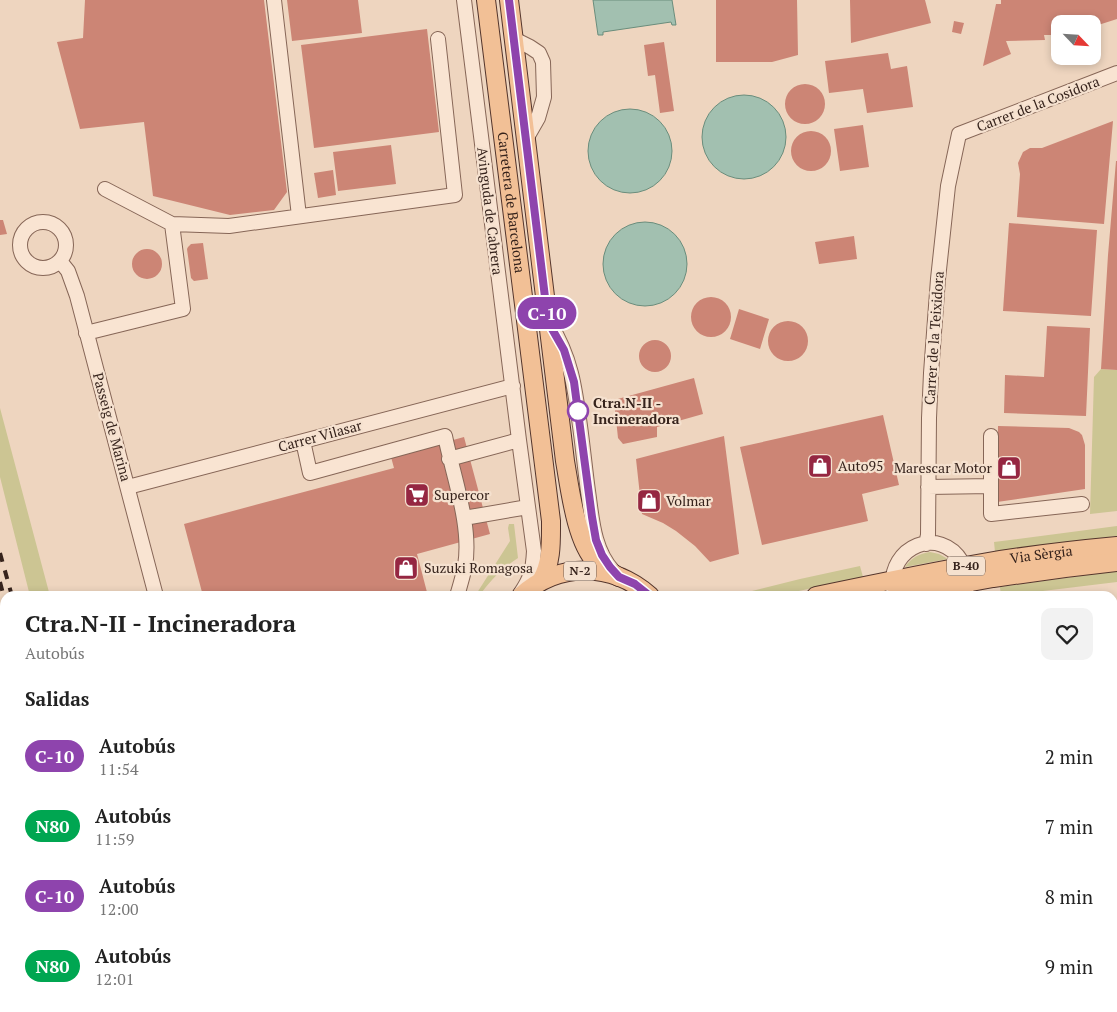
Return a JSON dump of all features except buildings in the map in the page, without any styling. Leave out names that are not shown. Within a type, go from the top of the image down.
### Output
[{"type":"main road","name":"Carretera de Barcelona","points":[[486,0],[551,521],[551,543],[547,572],[541,581]]},
{"type":"main road","name":"Carretera de Barcelona","points":[[509,0],[565,461],[579,529],[585,547],[595,561],[619,577]]},
{"type":"main road","name":"Via Sèrgia","points":[[965,582],[1063,552],[1117,546]]},
{"type":"main road","name":"Via Sèrgia","points":[[894,591],[1117,562]]},
{"type":"main road","name":"N-2","points":[[526,591],[541,581],[564,573],[588,570],[604,572],[619,577],[635,584],[644,591]]},
{"type":"street","points":[[274,0],[299,216]]},
{"type":"street","name":"Avinguda de Cabrera","points":[[464,0],[513,386],[518,440],[534,551],[533,568],[530,578],[522,591]]},
{"type":"street","points":[[105,189],[172,224],[229,226],[455,195],[438,39]]},
{"type":"street","points":[[514,39],[539,53],[543,62],[544,97],[538,118],[526,140]]},
{"type":"street","name":"Carrer de la Cosidora","points":[[959,134],[1117,74]]},
{"type":"street","name":"Carrer de la Teixidora","points":[[926,544],[928,535],[930,382],[938,279],[948,186],[959,134]]},
{"type":"street","points":[[86,333],[183,309],[172,224]]},
{"type":"street","name":"Passeig de Marina","points":[[60,260],[68,271],[77,296],[155,591]]},
{"type":"street","name":"Carrer Vilasar","points":[[128,487],[513,386]]},
{"type":"street","points":[[303,441],[310,473],[445,436],[464,518],[466,539],[465,565],[458,591]]},
{"type":"street","points":[[991,436],[991,514],[1082,504]]},
{"type":"street","points":[[450,459],[518,440]]},
{"type":"street","points":[[928,486],[991,486]]},
{"type":"street","points":[[464,518],[528,506]]},
{"type":"street","points":[[894,591],[894,569],[899,560],[915,546],[926,544],[944,546],[953,551],[960,558],[965,582]]},
{"type":"shaded area","points":[[593,0],[672,0],[676,25],[672,25],[671,22],[603,32],[603,35],[598,35]]},
{"type":"shaded area","points":[[744,95],[767,102],[779,114],[786,137],[779,160],[767,172],[744,179],[721,172],[709,160],[702,137],[709,114],[721,102]]},
{"type":"shaded area","points":[[630,109],[653,116],[665,128],[672,151],[665,174],[653,186],[630,193],[607,186],[595,174],[588,151],[595,128],[607,116]]},
{"type":"shaded area","points":[[645,222],[668,229],[680,241],[687,264],[680,287],[668,299],[645,306],[622,299],[610,287],[603,264],[610,241],[622,229]]},
{"type":"shaded area","points":[[1101,369],[1117,370],[1117,511],[1090,514],[1094,377]]},
{"type":"shaded area","points":[[0,408],[49,591],[29,591],[0,477]]},
{"type":"shaded area","points":[[509,524],[514,524],[518,558],[497,575],[483,591],[478,591],[510,541]]},
{"type":"shaded area","points":[[1117,526],[1117,536],[995,552],[994,542]]},
{"type":"shaded area","points":[[930,552],[948,559],[905,567],[916,556]]},
{"type":"shaded area","points":[[860,566],[863,577],[799,591],[752,591]]},
{"type":"shaded area","points":[[1117,571],[1117,582],[1042,591],[1000,591],[1000,587]]},
{"type":"railway","points":[[0,553],[11,591]]},
{"type":"railway","points":[[0,582],[2,591]]},
{"type":"bus line","name":"C-10","points":[[509,0],[548,322],[564,350],[574,382],[596,540],[602,555],[619,577],[635,584],[644,591]]},
{"type":"place","name":"Ctra.N-II - Incineradora","points":[[578,411]]},
{"type":"place","name":"Auto95","points":[[820,466]]},
{"type":"place","name":"Marescar Motor","points":[[1009,468]]},
{"type":"place","name":"Supercor","points":[[417,495]]},
{"type":"place","name":"Volmar","points":[[649,501]]},
{"type":"place","name":"Suzuki Romagosa","points":[[406,568]]}]
